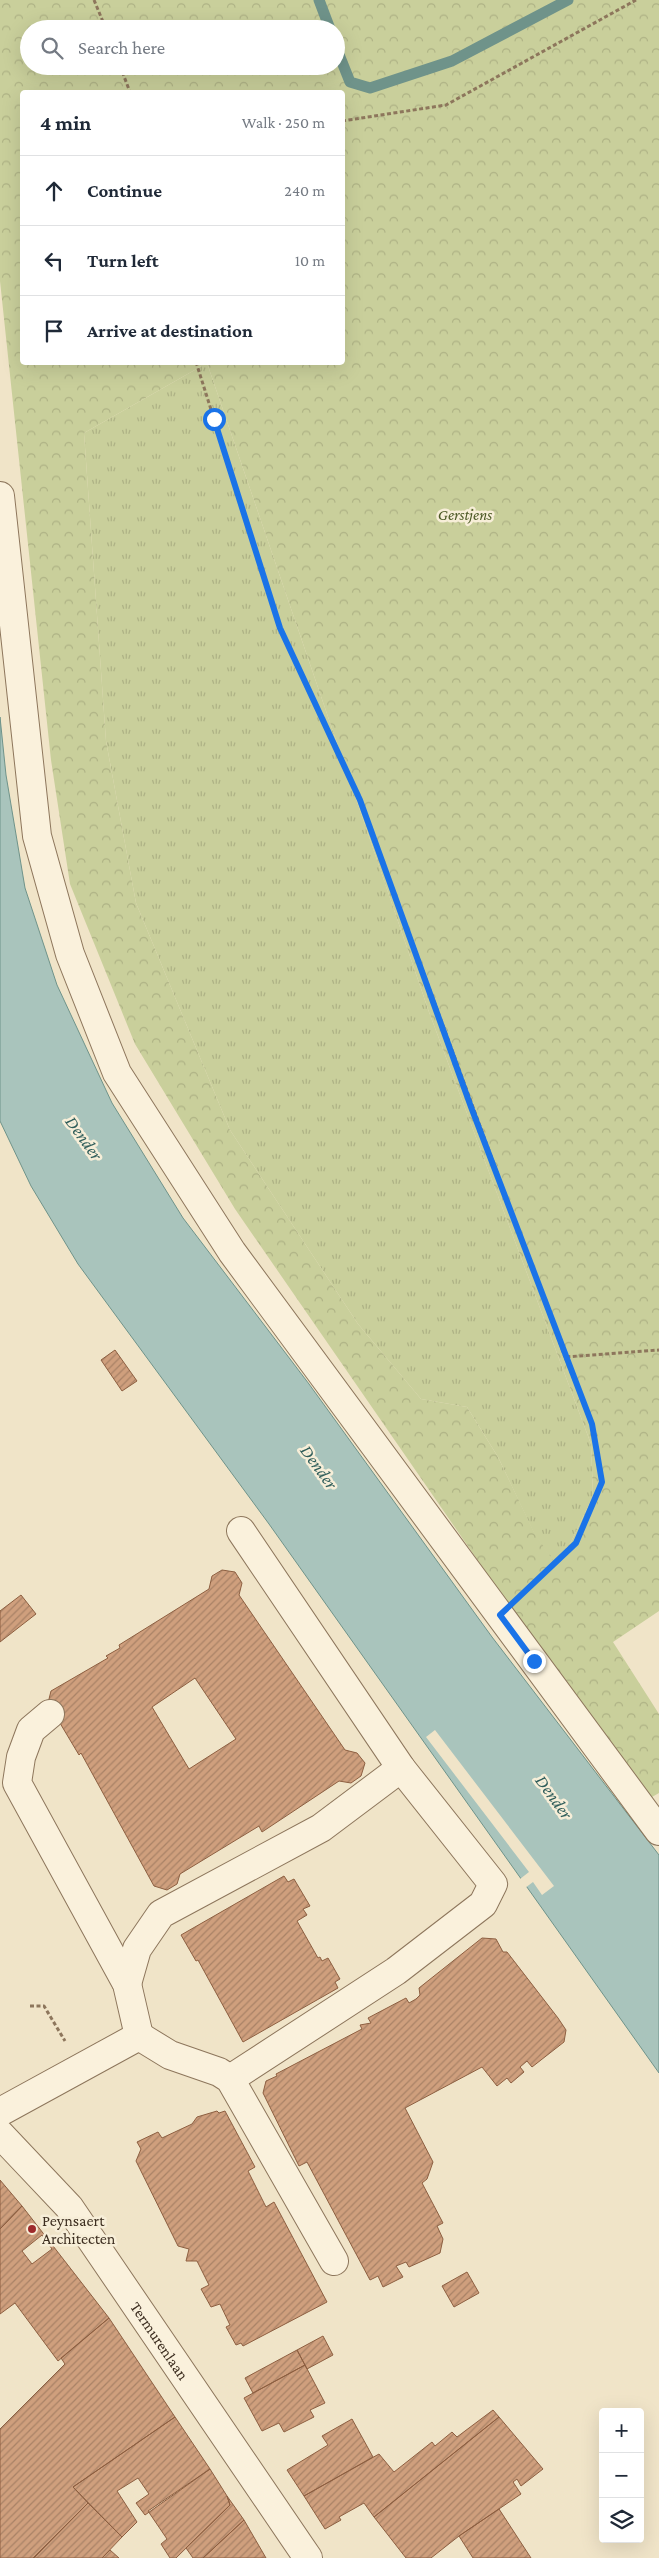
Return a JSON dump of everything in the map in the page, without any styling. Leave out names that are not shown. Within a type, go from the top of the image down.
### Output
[{"type":"street","points":[[0,496],[37,836],[70,954],[117,1072],[232,1252],[659,1831]]},
{"type":"street","points":[[230,2079],[396,1971],[483,1904],[493,1884],[401,1768],[241,1531]]},
{"type":"street","points":[[50,1714],[31,1730],[21,1757],[16,1783],[127,1984],[139,2036],[170,2055],[219,2072],[230,2079],[334,2261]]},
{"type":"street","points":[[127,1984],[138,1949],[161,1914],[320,1828],[401,1768]]},
{"type":"street","points":[[0,2112],[139,2036]]},
{"type":"street","name":"Termurenlaan","points":[[0,2134],[69,2207],[308,2558]]},
{"type":"path","points":[[94,0],[102,20]]},
{"type":"path","points":[[345,121],[446,105],[636,0]]},
{"type":"path","points":[[123,75],[129,90]]},
{"type":"path","points":[[197,365],[280,628],[360,800],[565,1357],[592,1424],[602,1482],[576,1543],[500,1615]]},
{"type":"path","points":[[565,1357],[659,1350]]},
{"type":"path","points":[[30,2006],[44,2006],[81,2068]]},
{"type":"green space","name":"Gerstjens","points":[[0,0],[659,0],[659,1611],[613,1642],[659,1714],[659,1793],[652,1797],[512,1610],[235,1209],[135,1044],[70,884],[51,760],[0,281]],"holes":[[[20,90],[345,90],[345,365],[208,365],[429,1012],[591,1444],[593,1496],[571,1542],[554,1562],[534,1532],[498,1457],[467,1407],[421,1399],[358,1324],[230,1130],[136,903],[106,741],[84,433],[203,365],[20,365]]]},
{"type":"green space","points":[[203,365],[208,365],[429,1012],[591,1444],[593,1496],[571,1542],[554,1563],[534,1533],[498,1457],[467,1407],[421,1399],[358,1324],[230,1130],[136,903],[106,741],[84,433]]},
{"type":"water","name":"Dender","points":[[0,717],[6,775],[25,888],[57,985],[112,1103],[183,1218],[309,1384],[492,1637],[659,1855],[659,2073],[269,1524],[78,1264],[31,1186],[0,1121]]},
{"type":"pier","points":[[435,1730],[554,1886],[542,1895],[533,1882],[525,1888],[520,1879],[529,1872],[426,1737]]},
{"type":"building","points":[[115,1350],[137,1381],[122,1391],[101,1360]]},
{"type":"building","points":[[222,1570],[235,1572],[242,1583],[239,1595],[345,1750],[357,1753],[365,1763],[361,1776],[351,1783],[339,1781],[262,1832],[259,1826],[180,1874],[177,1884],[167,1890],[154,1886],[81,1753],[79,1755],[48,1703],[51,1691],[108,1658],[106,1656],[120,1648],[119,1645],[209,1589],[212,1576]],"holes":[[[195,1678],[236,1739],[189,1769],[152,1707]]]},
{"type":"building","points":[[21,1595],[36,1614],[0,1642],[0,1611]]},
{"type":"building","points":[[284,1876],[288,1882],[294,1879],[310,1906],[303,1909],[307,1915],[297,1921],[318,1958],[320,1957],[322,1961],[328,1958],[340,1979],[335,1982],[338,1988],[243,2042],[198,1960],[196,1961],[181,1935]]},
{"type":"building","points":[[482,1938],[496,1939],[503,1952],[507,1952],[566,2030],[564,2042],[532,2067],[527,2061],[520,2067],[524,2072],[511,2083],[507,2078],[497,2086],[482,2067],[405,2108],[433,2162],[427,2179],[422,2183],[443,2223],[437,2226],[443,2239],[440,2253],[409,2267],[406,2262],[396,2266],[403,2277],[383,2287],[378,2276],[370,2280],[307,2162],[299,2166],[263,2093],[266,2081],[362,2029],[360,2025],[371,2023],[368,2018],[406,1998],[409,2003],[416,1999],[420,1995],[419,1988]]},
{"type":"building","points":[[217,2111],[219,2113],[225,2111],[255,2167],[248,2171],[266,2207],[274,2202],[327,2302],[243,2346],[241,2343],[236,2345],[226,2327],[230,2325],[220,2304],[211,2307],[201,2289],[209,2285],[197,2261],[186,2261],[189,2249],[178,2246],[136,2161],[141,2149],[137,2142],[158,2132],[162,2138],[192,2124],[197,2117]]},
{"type":"building","points":[[0,2180],[22,2206],[0,2229]]},
{"type":"building","points":[[22,2206],[109,2318],[58,2361],[15,2303],[0,2314],[0,2229]],"holes":[[[42,2235],[52,2249],[32,2264],[22,2251]]]},
{"type":"building","points":[[467,2272],[479,2293],[454,2307],[442,2286]]},
{"type":"building","points":[[109,2318],[175,2417],[73,2487],[88,2503],[34,2558],[0,2558],[0,2429],[65,2364],[61,2358]]},
{"type":"building","points":[[323,2336],[333,2355],[307,2369],[297,2350]]},
{"type":"building","points":[[297,2350],[305,2365],[253,2393],[245,2378]]},
{"type":"building","points":[[305,2365],[325,2403],[310,2410],[314,2417],[284,2432],[279,2423],[262,2431],[244,2398]]},
{"type":"building","points":[[493,2410],[499,2417],[374,2517],[364,2503],[339,2517],[341,2520],[325,2529],[304,2496],[379,2454],[394,2472],[432,2442],[435,2446],[452,2432],[457,2437]]},
{"type":"building","points":[[175,2417],[210,2469],[145,2515],[136,2503],[149,2494],[138,2478],[117,2491],[137,2522],[122,2537],[73,2487]]},
{"type":"building","points":[[499,2417],[543,2469],[521,2486],[517,2479],[513,2482],[521,2494],[459,2536],[431,2558],[406,2558],[374,2517]]},
{"type":"building","points":[[352,2419],[373,2457],[304,2496],[287,2470],[328,2445],[322,2436]]},
{"type":"building","points":[[210,2469],[227,2496],[230,2505],[176,2558],[170,2558],[161,2544],[167,2539],[148,2511]]},
{"type":"building","points":[[227,2496],[244,2520],[203,2558],[193,2558],[186,2548],[230,2505]]},
{"type":"building","points":[[88,2503],[122,2537],[102,2558],[33,2558]]},
{"type":"building","points":[[499,2509],[531,2558],[473,2558],[459,2536]]},
{"type":"building","points":[[244,2520],[266,2558],[203,2558]]},
{"type":"building","points":[[110,2550],[119,2558],[102,2558]]},
{"type":"waterway","points":[[319,0],[327,20]]},
{"type":"waterway","points":[[345,70],[350,82],[370,88],[452,61],[568,0]]},
{"type":"place","name":"Peynsaert Architecten","points":[[32,2229]]},
{"type":"route","points":[[214,419],[280,628],[360,800],[471,1107],[592,1424],[602,1482],[576,1543],[500,1615],[534,1661]]}]
